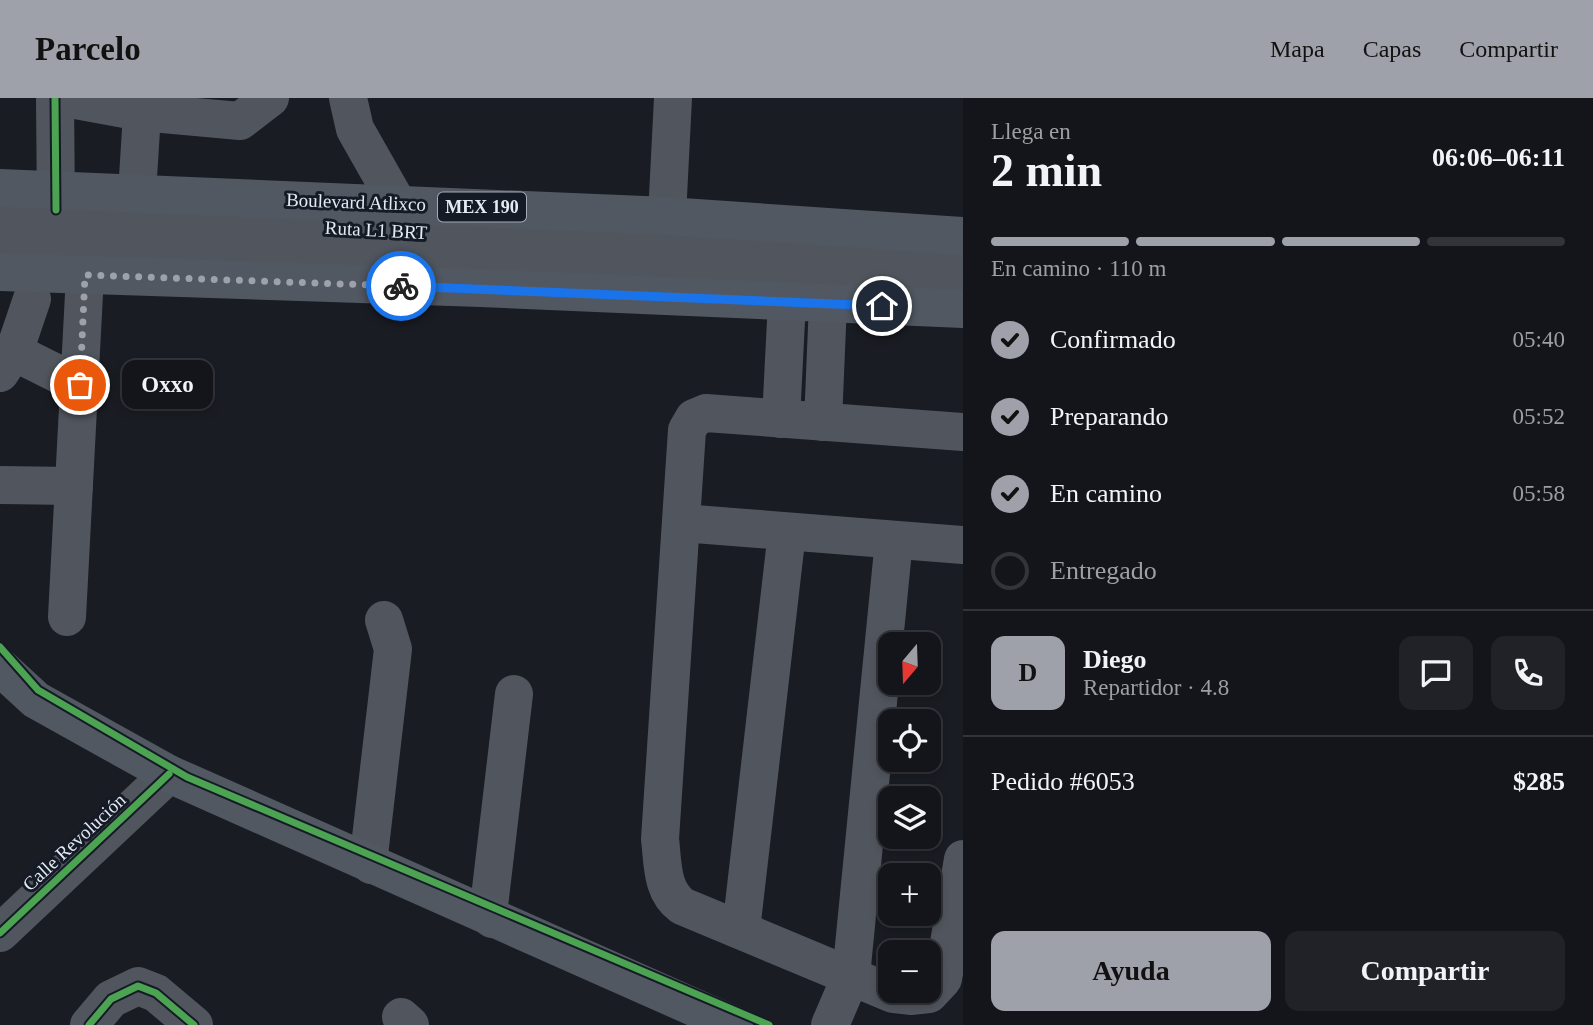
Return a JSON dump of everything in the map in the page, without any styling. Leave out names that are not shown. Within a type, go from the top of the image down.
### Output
[{"type":"main road","name":"Boulevard Atlixco","points":[[0,188],[56,200],[137,193],[397,203],[667,216],[963,236]]},
{"type":"main road","points":[[0,272],[42,287],[481,288],[963,309]]},
{"type":"main road","points":[[0,667],[36,701],[169,774],[734,1025]]},
{"type":"street","points":[[55,98],[56,200]]},
{"type":"street","points":[[65,98],[142,105],[240,121],[270,98]]},
{"type":"street","points":[[348,98],[355,129],[397,203]]},
{"type":"street","points":[[667,216],[673,98]]},
{"type":"street","points":[[137,193],[142,105]]},
{"type":"street","name":"Ruta L1 BRT","points":[[0,207],[56,200],[276,225],[963,256]]},
{"type":"street","name":"Ruta L1 BRT","points":[[0,239],[372,259],[877,279],[963,286]]},
{"type":"street","points":[[42,287],[7,363],[80,385]]},
{"type":"street","points":[[42,287],[80,385],[67,617]]},
{"type":"street","points":[[781,419],[787,301]]},
{"type":"street","points":[[823,422],[828,303]]},
{"type":"street","points":[[963,432],[706,413],[694,418],[687,430],[660,839],[664,878],[671,897],[682,906],[893,993],[929,994],[943,979],[963,859]]},
{"type":"street","points":[[0,485],[74,486]]},
{"type":"street","points":[[682,523],[963,545]]},
{"type":"street","points":[[741,930],[787,532]]},
{"type":"street","points":[[830,1025],[851,976],[894,540]]},
{"type":"street","points":[[371,865],[369,855],[393,649],[384,620]]},
{"type":"street","points":[[492,919],[489,906],[514,694]]},
{"type":"street","name":"Calle Revolución","points":[[0,933],[169,774]]},
{"type":"street","points":[[89,1025],[111,999],[138,986],[156,993],[194,1025]]},
{"type":"cycle path","points":[[55,98],[56,210]]},
{"type":"cycle path","points":[[0,647],[38,690],[187,777],[769,1025]]},
{"type":"cycle path","points":[[0,933],[169,774]]},
{"type":"cycle path","points":[[89,1025],[111,999],[138,986],[156,993],[194,1025]]},
{"type":"way so far","points":[[80,385],[85,275],[401,286]]},
{"type":"place","name":"Oxxo","points":[[80,385]]},
{"type":"route","points":[[401,286],[882,306]]}]
